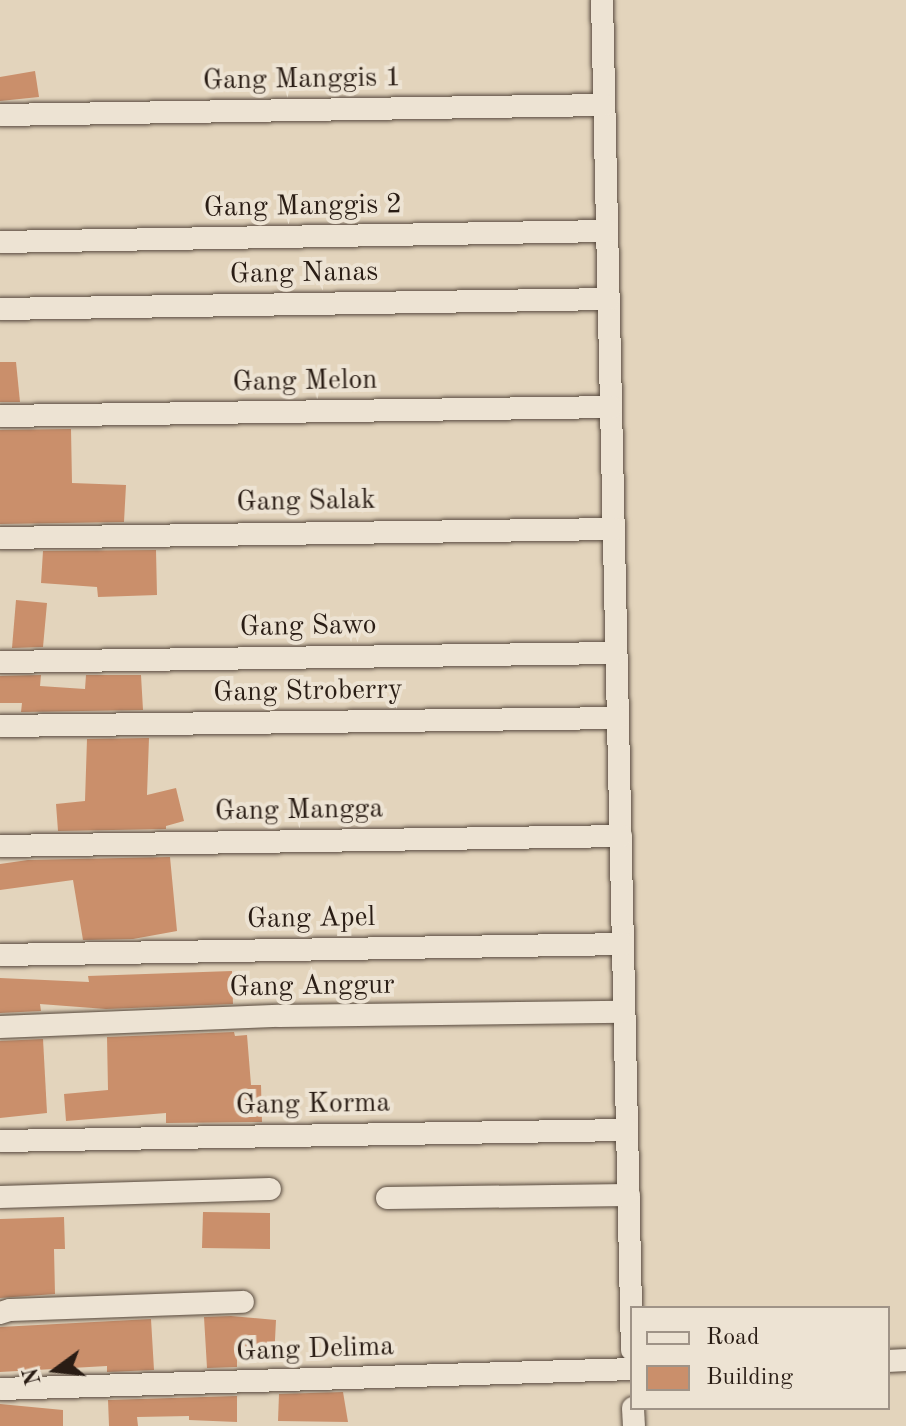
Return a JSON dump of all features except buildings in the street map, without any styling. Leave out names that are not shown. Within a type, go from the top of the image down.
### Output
[{"type":"street","points":[[602,0],[618,718],[610,836],[623,944],[631,1306]]},
{"type":"street","name":"Gang Manggis 1","points":[[0,115],[604,105]]},
{"type":"street","name":"Gang Manggis 2","points":[[0,242],[607,231]]},
{"type":"street","name":"Gang Nanas","points":[[0,309],[609,299]]},
{"type":"street","name":"Gang Melon","points":[[0,416],[611,407]]},
{"type":"street","name":"Gang Salak","points":[[0,538],[614,529]]},
{"type":"street","name":"Gang Sawo","points":[[0,662],[616,653]]},
{"type":"street","name":"Gang Stroberry","points":[[0,726],[618,718]]},
{"type":"street","name":"Gang Mangga","points":[[0,846],[610,836]]},
{"type":"street","name":"Gang Apel","points":[[0,955],[623,944]]},
{"type":"street","name":"Gang Anggur","points":[[0,1027],[279,1016],[624,1012]]},
{"type":"street","name":"Gang Korma","points":[[0,1141],[627,1130]]},
{"type":"street","points":[[0,1197],[270,1189]]},
{"type":"street","points":[[387,1198],[629,1195]]},
{"type":"street","points":[[0,1313],[10,1310],[243,1302]]},
{"type":"street","name":"Gang Delima","points":[[0,1389],[630,1369]]}]
